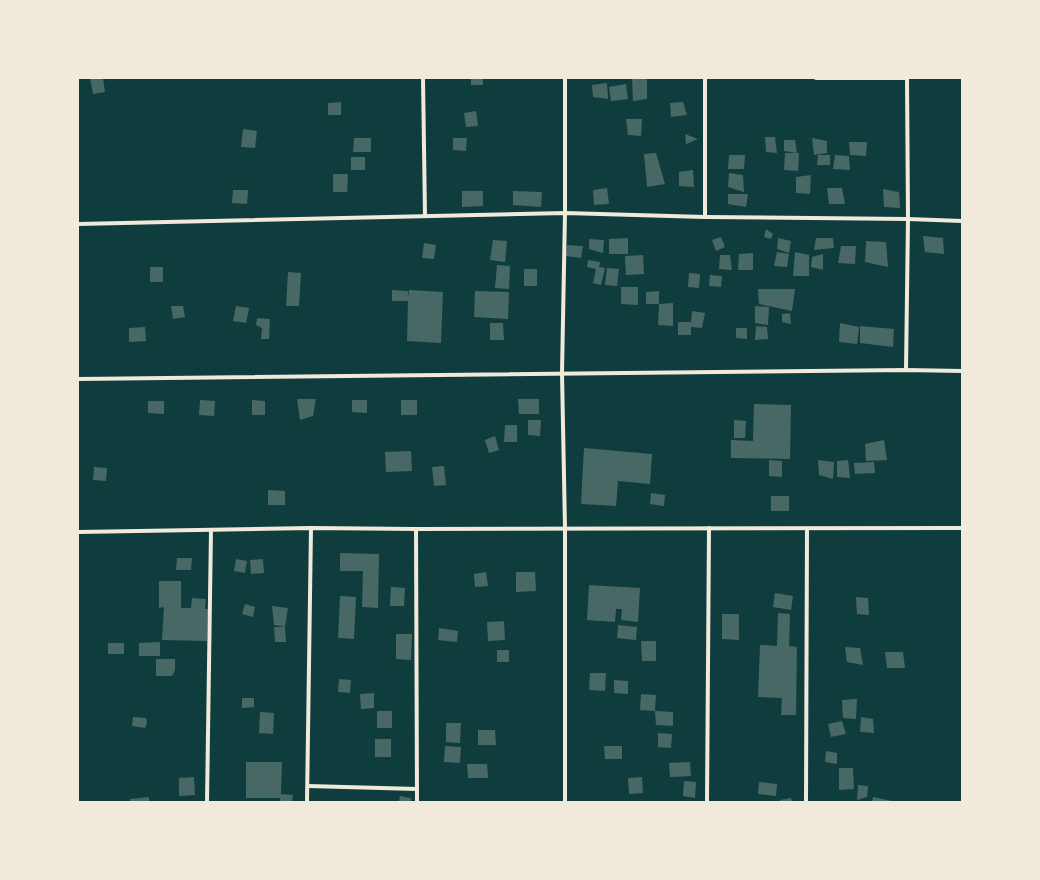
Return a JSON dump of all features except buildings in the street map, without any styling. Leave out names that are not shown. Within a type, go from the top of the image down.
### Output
[{"type":"street","points":[[423,78],[425,216]]},
{"type":"street","points":[[565,78],[565,213],[562,373],[565,528],[565,802]]},
{"type":"street","points":[[705,78],[705,217]]},
{"type":"street","points":[[816,78],[907,78],[908,218],[906,370]]},
{"type":"street","points":[[78,224],[565,213],[705,217],[908,218],[962,221]]},
{"type":"street","points":[[78,379],[562,373],[906,370],[962,371]]},
{"type":"street","points":[[78,532],[311,528],[416,530],[565,528],[962,528]]},
{"type":"street","points":[[307,802],[311,528]]},
{"type":"street","points":[[707,802],[709,528]]},
{"type":"street","points":[[806,802],[807,529]]},
{"type":"street","points":[[207,802],[211,530]]},
{"type":"street","points":[[416,530],[417,802]]},
{"type":"street","points":[[308,786],[417,789]]}]
